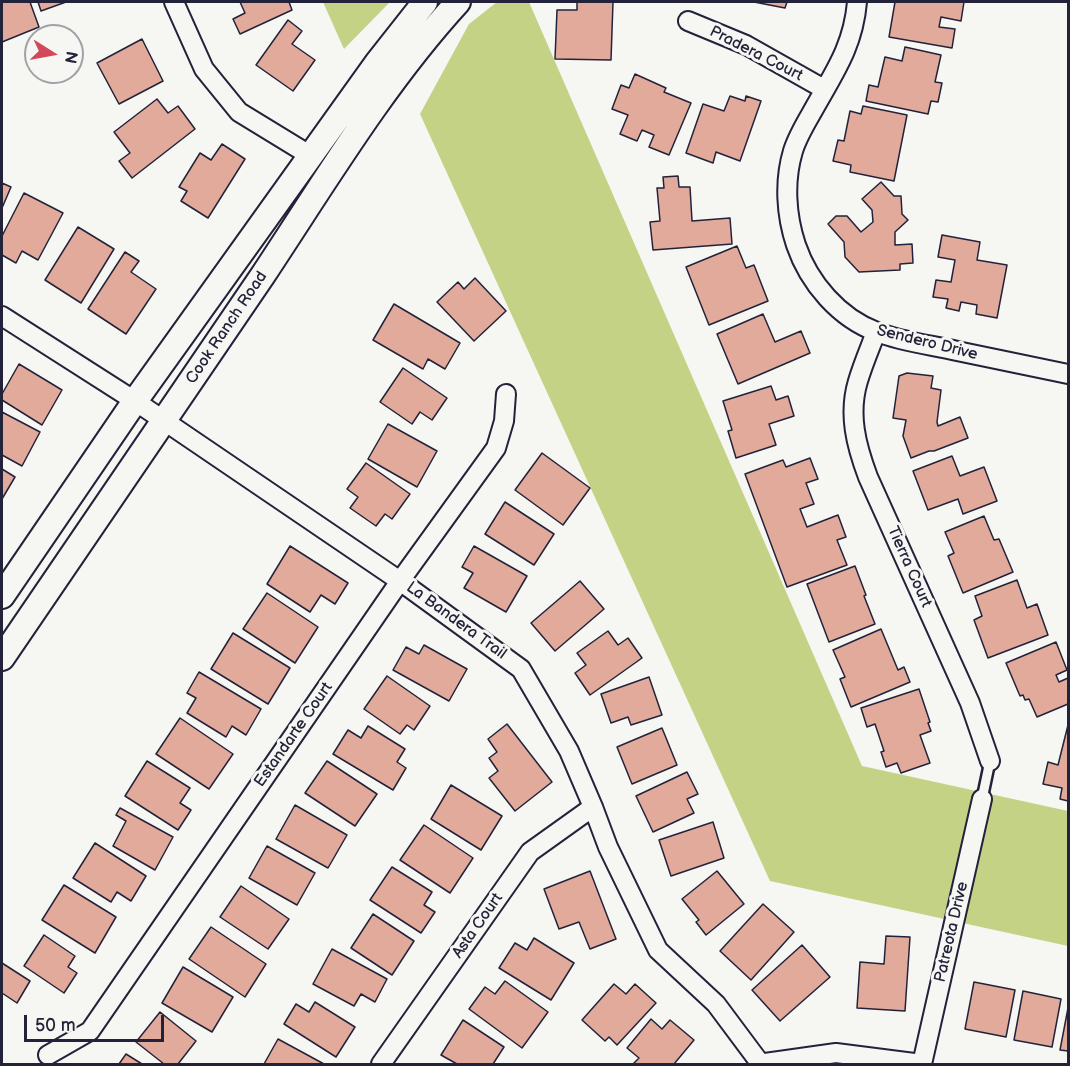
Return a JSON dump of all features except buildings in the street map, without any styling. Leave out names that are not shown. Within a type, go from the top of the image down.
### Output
[{"type":"street","points":[[174,2],[204,69],[239,112],[310,156]]},
{"type":"street","name":"Cook Ranch Road","points":[[2,596],[135,401],[390,45],[425,2]]},
{"type":"street","name":"Cook Ranch Road","points":[[2,658],[165,422],[371,112],[422,44],[458,2]]},
{"type":"street","name":"Sendero Drive","points":[[857,2],[849,43],[801,132],[793,150],[789,168],[788,212],[792,232],[804,262],[820,288],[835,305],[851,318],[876,332],[1068,374]]},
{"type":"street","name":"Pradera Court","points":[[688,21],[746,45],[824,89]]},
{"type":"street","name":"La Bandera Trail","points":[[2,316],[135,401],[400,581],[521,669],[569,751],[608,847],[658,950],[716,1004],[759,1064]]},
{"type":"street","name":"Tierra Court","points":[[876,332],[858,380],[855,395],[853,410],[857,442],[868,477],[970,703],[990,761]]},
{"type":"street","name":"Estandarte Court","points":[[48,1055],[90,1031],[400,581],[496,448],[504,421],[506,394]]},
{"type":"street","name":"Patreota Drive","points":[[922,1065],[982,799]]},
{"type":"street","name":"Asta Court","points":[[381,1065],[530,852],[593,807]]},
{"type":"street","points":[[759,1064],[836,1053],[922,1065]]},
{"type":"lane","name":"Tierra Court","points":[[982,799],[990,761]]},
{"type":"green space","points":[[323,2],[390,2],[344,49]]},
{"type":"green space","points":[[497,2],[529,2],[862,766],[1068,811],[1068,946],[770,881],[420,114],[469,24]]}]
